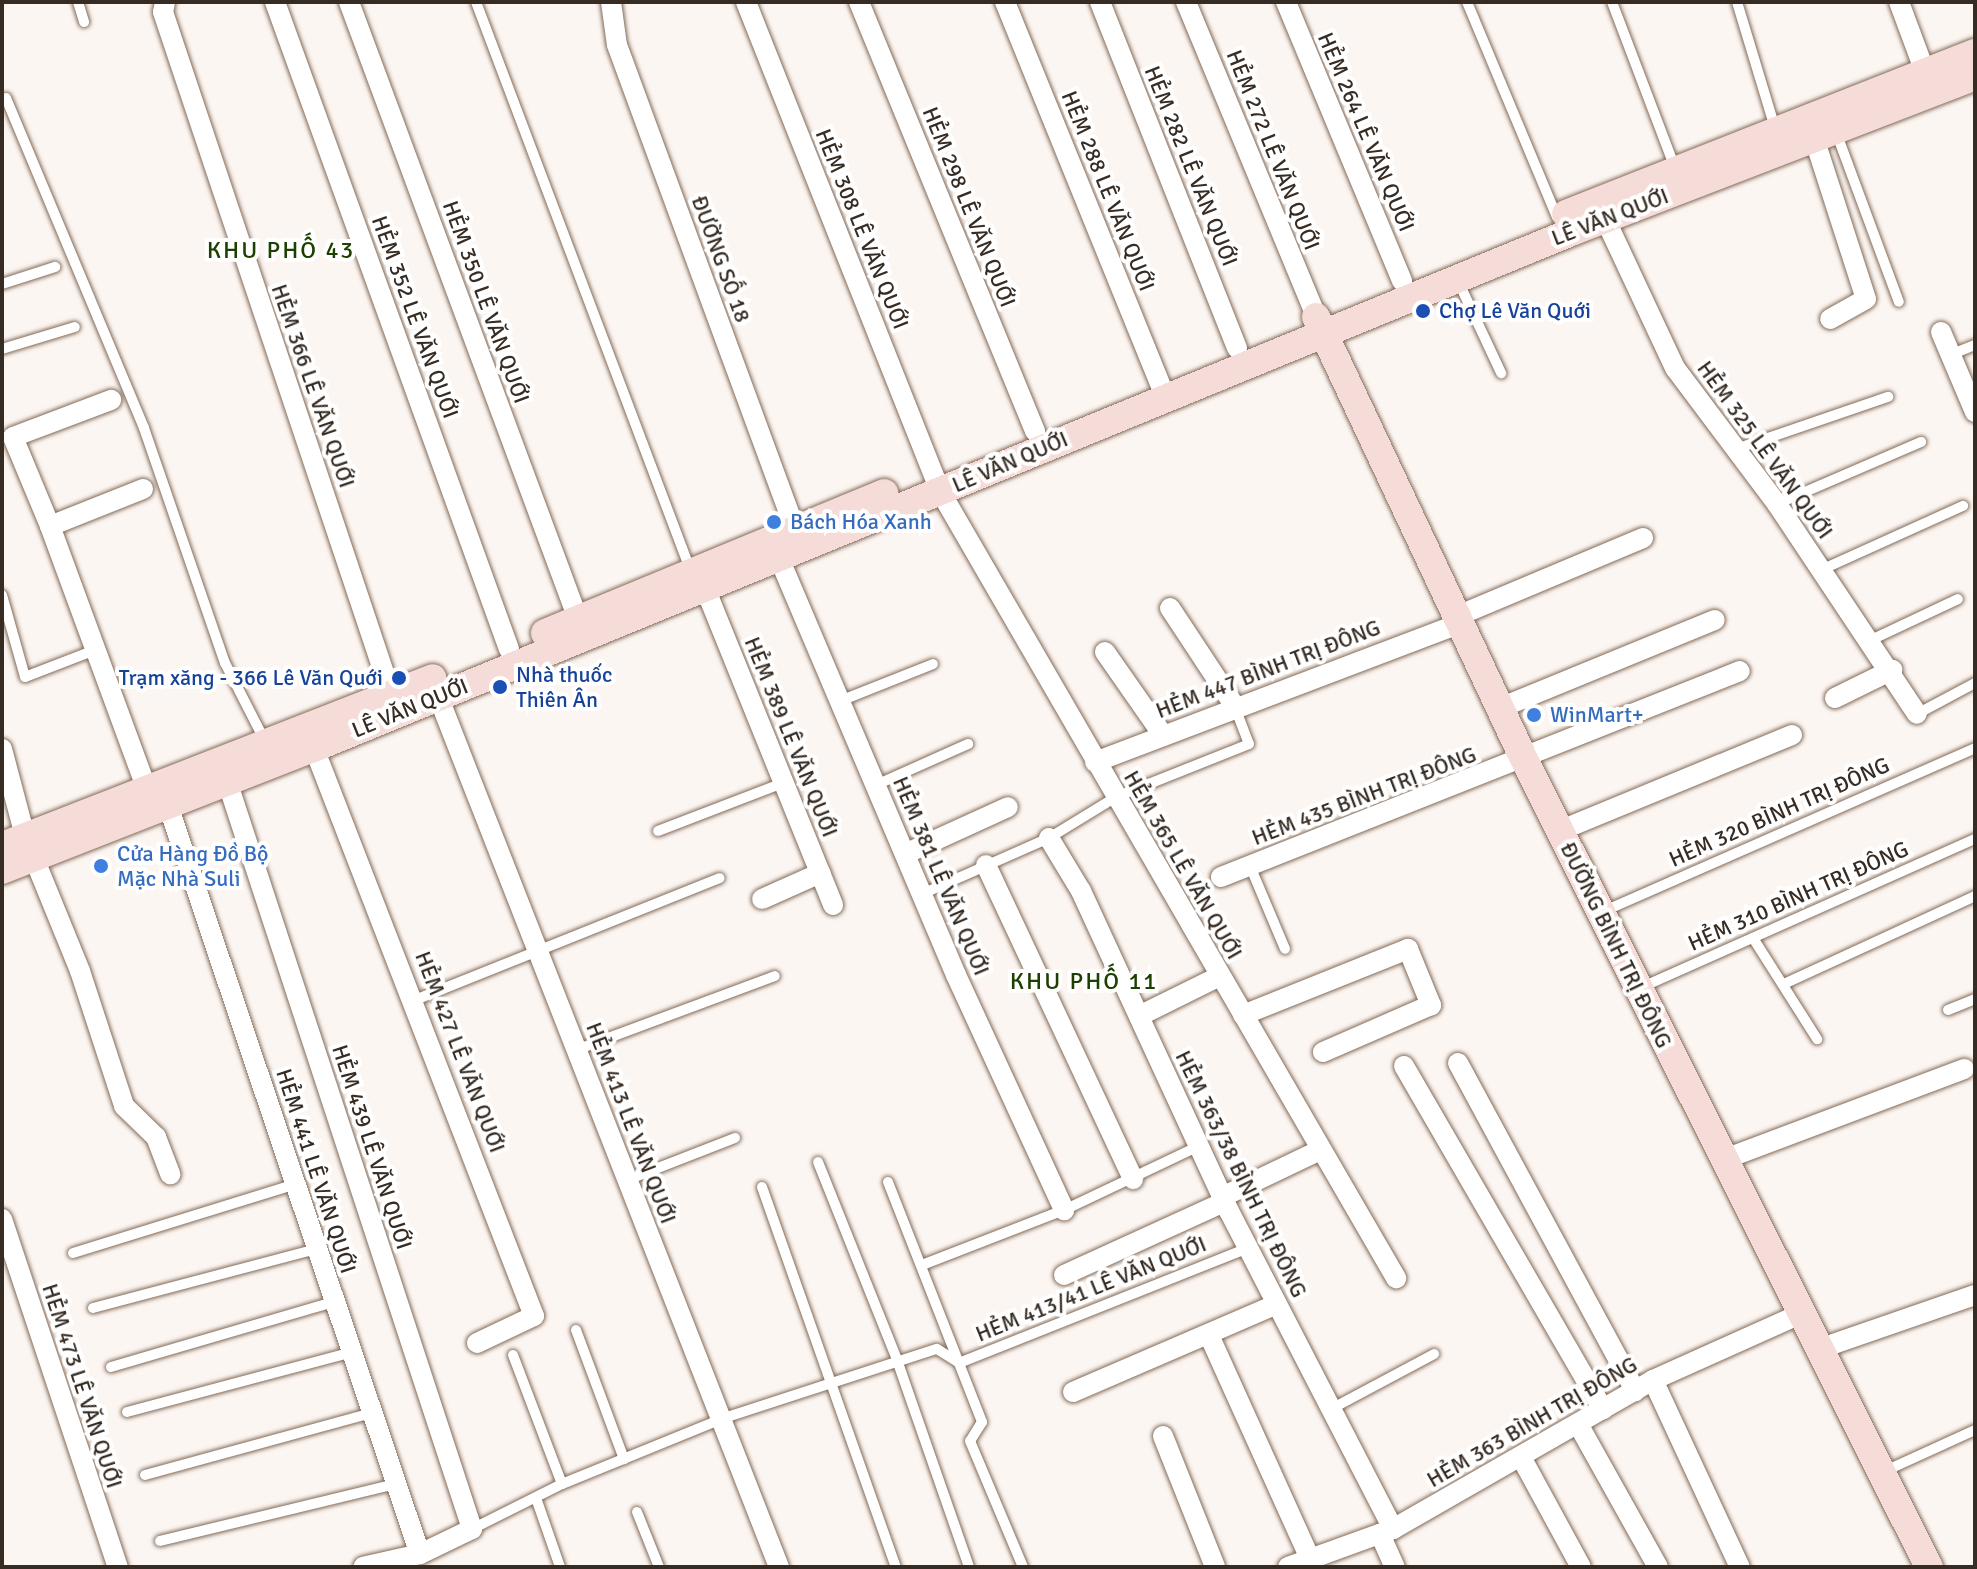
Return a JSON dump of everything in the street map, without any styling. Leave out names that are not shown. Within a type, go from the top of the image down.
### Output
[{"type":"main road","name":"LÊ VĂN QUỚI","points":[[698,579],[779,558],[1035,431],[1162,389],[1237,348],[1320,325],[1457,279],[1601,210],[1676,169],[1775,128],[1975,53]]},
{"type":"main road","name":"LÊ VĂN QUỚI","points":[[157,796],[227,781],[270,752],[314,748],[698,579],[795,529],[936,482],[1320,325],[1402,281],[1557,217],[1601,210],[1825,134],[1975,76]]},
{"type":"main road","name":"ĐƯỜNG BÌNH TRỊ ĐÔNG","points":[[1320,325],[1559,831],[1798,1315],[1929,1567]]},
{"type":"main road","name":"LÊ VĂN QUỚI","points":[[2,870],[21,846],[270,752],[391,694],[509,649],[581,628]]},
{"type":"street","name":"HẺM 366 LÊ VĂN QUỚI","points":[[165,2],[163,12],[391,694]]},
{"type":"street","name":"HẺM 352 LÊ VĂN QUỚI","points":[[275,2],[509,649]]},
{"type":"street","name":"HẺM 350 LÊ VĂN QUỚI","points":[[349,2],[581,628]]},
{"type":"street","name":"ĐƯỜNG SỐ 18","points":[[611,2],[617,45],[795,529]]},
{"type":"street","name":"HẺM 308 LÊ VĂN QUỚI","points":[[746,2],[936,482]]},
{"type":"street","name":"HẺM 298 LÊ VĂN QUỚI","points":[[859,2],[1035,431]]},
{"type":"street","name":"HẺM 288 LÊ VĂN QUỚI","points":[[1005,2],[1162,389]]},
{"type":"street","name":"HẺM 282 LÊ VĂN QUỚI","points":[[1100,2],[1237,348]]},
{"type":"street","name":"HẺM 272 LÊ VĂN QUỚI","points":[[1186,2],[1320,325]]},
{"type":"street","name":"HẺM 264 LÊ VĂN QUỚI","points":[[1286,2],[1402,281]]},
{"type":"street","points":[[1899,2],[1925,72]]},
{"type":"street","points":[[1825,134],[1866,299],[1830,319]]},
{"type":"street","name":"HẺM 325 LÊ VĂN QUỚI","points":[[1601,210],[1675,368],[1777,504],[1892,670],[1917,714]]},
{"type":"street","points":[[1941,332],[1975,412]]},
{"type":"street","name":"HẺM 441 LÊ VĂN QUỚI","points":[[111,400],[13,437],[50,526],[95,650],[157,796],[296,1184],[423,1560]]},
{"type":"street","name":"HẺM 365 LÊ VĂN QUỚI","points":[[936,482],[1095,762],[1396,1278]]},
{"type":"street","points":[[50,526],[143,489]]},
{"type":"street","name":"HẺM 447 BÌNH TRỊ ĐÔNG","points":[[1095,762],[1457,620],[1643,538]]},
{"type":"street","name":"HẺM 381 LÊ VĂN QUỚI","points":[[779,558],[922,894],[1064,1210]]},
{"type":"street","name":"HẺM 389 LÊ VĂN QUỚI","points":[[698,579],[833,905]]},
{"type":"street","points":[[1170,608],[1234,705]]},
{"type":"street","points":[[1500,708],[1715,620]]},
{"type":"street","points":[[1105,652],[1163,735]]},
{"type":"street","points":[[1835,698],[1892,670]]},
{"type":"street","name":"HẺM 435 BÌNH TRỊ ĐÔNG","points":[[1221,877],[1740,671]]},
{"type":"street","name":"HẺM 413 LÊ VĂN QUỚI","points":[[438,696],[779,1567]]},
{"type":"street","points":[[1559,831],[1792,735]]},
{"type":"street","name":"HẺM 427 LÊ VĂN QUỚI","points":[[314,748],[415,1000],[534,1316],[477,1343]]},
{"type":"street","points":[[2,749],[21,846],[80,971],[124,1106],[156,1137],[170,1174]]},
{"type":"street","name":"HẺM 439 LÊ VĂN QUỚI","points":[[227,781],[472,1529]]},
{"type":"street","points":[[905,854],[1008,807]]},
{"type":"street","name":"HẺM 363/38 BÌNH TRỊ ĐÔNG","points":[[1049,838],[1081,891],[1223,1199],[1331,1409],[1387,1532],[1395,1567]]},
{"type":"street","points":[[986,865],[1133,1179]]},
{"type":"street","points":[[762,899],[820,873]]},
{"type":"street","points":[[1243,1015],[1408,949],[1431,1005],[1323,1052]]},
{"type":"street","points":[[1139,1016],[1220,976]]},
{"type":"street","points":[[1458,1063],[1635,1391]]},
{"type":"street","points":[[1404,1066],[1603,1409]]},
{"type":"street","points":[[1722,1160],[1964,1069]]},
{"type":"street","points":[[1064,1275],[1320,1150]]},
{"type":"street","name":"HẺM 473 LÊ VĂN QUỚI","points":[[2,1219],[118,1567]]},
{"type":"street","points":[[1816,1350],[1975,1295]]},
{"type":"street","points":[[1073,1392],[1277,1304]]},
{"type":"street","name":"HẺM 363 BÌNH TRỊ ĐÔNG","points":[[1288,1567],[1387,1532],[1653,1380],[1798,1315]]},
{"type":"street","points":[[1209,1335],[1310,1559]]},
{"type":"street","points":[[1653,1380],[1740,1567]]},
{"type":"street","points":[[1578,1424],[1658,1567]]},
{"type":"street","points":[[1163,1436],[1215,1567]]},
{"type":"street","points":[[1521,1457],[1581,1567]]},
{"type":"street","points":[[363,1567],[423,1560],[472,1529]]},
{"type":"lane","points":[[78,2],[84,22]]},
{"type":"lane","points":[[476,2],[698,579]]},
{"type":"lane","points":[[1467,2],[1557,217]]},
{"type":"lane","points":[[1612,2],[1676,169]]},
{"type":"lane","points":[[1737,2],[1775,128]]},
{"type":"lane","points":[[6,98],[144,428],[225,663],[270,752]]},
{"type":"lane","points":[[1825,134],[1899,302]]},
{"type":"lane","points":[[2,284],[55,267]]},
{"type":"lane","points":[[1457,279],[1501,373]]},
{"type":"lane","points":[[2,349],[75,327]]},
{"type":"lane","points":[[1950,355],[1975,345]]},
{"type":"lane","points":[[1736,449],[1888,397]]},
{"type":"lane","points":[[1777,504],[1921,442]]},
{"type":"lane","points":[[1821,570],[1963,506]]},
{"type":"lane","points":[[2,595],[25,677],[95,650]]},
{"type":"lane","points":[[1871,640],[1958,599]]},
{"type":"lane","points":[[840,701],[933,664]]},
{"type":"lane","points":[[1917,714],[1975,683]]},
{"type":"lane","points":[[922,894],[1049,838],[1116,797],[1249,744],[1234,705]]},
{"type":"lane","points":[[876,785],[968,744]]},
{"type":"lane","name":"HẺM 320 BÌNH TRỊ ĐÔNG","points":[[1600,913],[1975,748]]},
{"type":"lane","points":[[658,831],[783,783]]},
{"type":"lane","name":"HẺM 310 BÌNH TRỊ ĐÔNG","points":[[1638,989],[1975,839]]},
{"type":"lane","points":[[1250,866],[1285,949]]},
{"type":"lane","points":[[415,1000],[540,954],[720,878]]},
{"type":"lane","points":[[1786,983],[1975,896]]},
{"type":"lane","points":[[1753,938],[1786,983],[1817,1039]]},
{"type":"lane","points":[[576,1050],[775,976]]},
{"type":"lane","points":[[1948,1010],[1975,999]]},
{"type":"lane","points":[[627,1180],[735,1138]]},
{"type":"lane","points":[[922,1265],[1064,1210],[1199,1146]]},
{"type":"lane","points":[[818,1162],[897,1360],[969,1567]]},
{"type":"lane","points":[[888,1182],[982,1422],[970,1441],[1023,1567]]},
{"type":"lane","points":[[73,1253],[296,1184]]},
{"type":"lane","points":[[762,1187],[896,1567]]},
{"type":"lane","name":"HẺM 413/41 LÊ VĂN QUỚI","points":[[472,1529],[562,1484],[721,1419],[829,1381],[937,1349],[959,1363],[1250,1247]]},
{"type":"lane","points":[[93,1308],[317,1249]]},
{"type":"lane","points":[[111,1367],[334,1302]]},
{"type":"lane","points":[[576,1330],[624,1459]]},
{"type":"lane","points":[[127,1412],[352,1352]]},
{"type":"lane","points":[[1331,1409],[1434,1354]]},
{"type":"lane","points":[[513,1355],[562,1484]]},
{"type":"lane","points":[[145,1475],[372,1413]]},
{"type":"lane","points":[[1878,1474],[1975,1430]]},
{"type":"lane","points":[[160,1541],[395,1484]]},
{"type":"lane","points":[[536,1498],[560,1567]]},
{"type":"lane","points":[[637,1512],[659,1567]]},
{"type":"place","name":"Chợ Lê Văn Quới","points":[[1423,311]]},
{"type":"place","name":"Bách Hóa Xanh","points":[[774,522]]},
{"type":"place","name":"Trạm xăng - 366 Lê Văn Quới","points":[[399,678]]},
{"type":"place","name":"Nhà thuốc Thiên Ân","points":[[500,687]]},
{"type":"place","name":"WinMart+","points":[[1534,715]]},
{"type":"place","name":"Cửa Hàng Đồ Bộ Mặc Nhà Suli","points":[[101,866]]},
{"type":"district","name":"KHU PHỐ 43","points":[[281,251]]},
{"type":"district","name":"KHU PHỐ 11","points":[[1084,982]]}]
